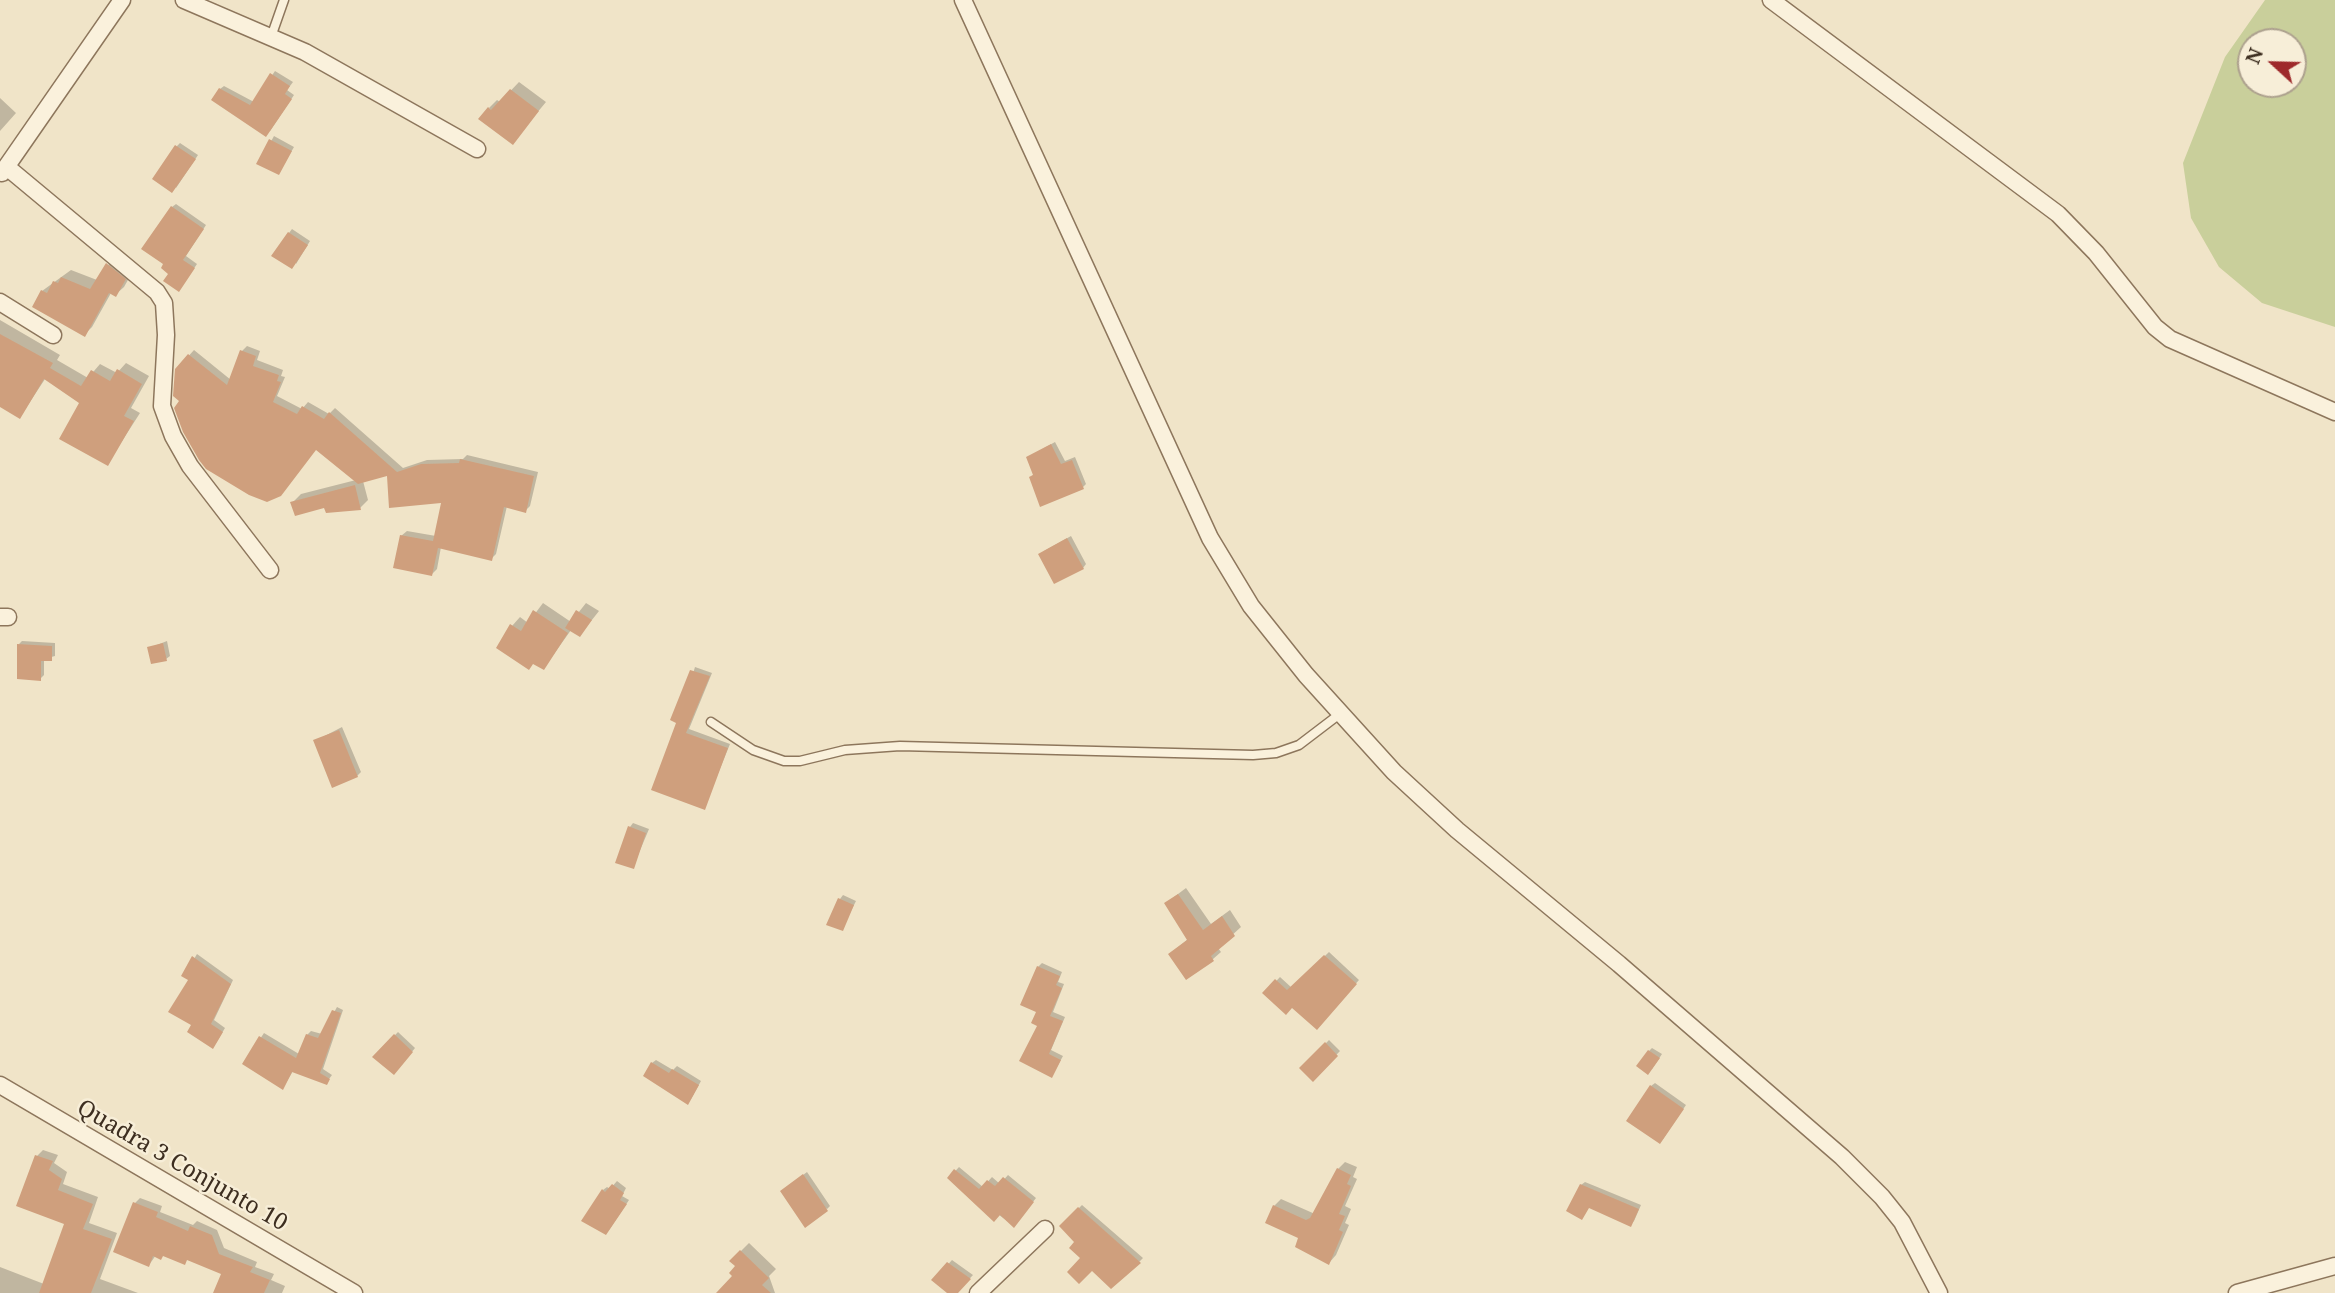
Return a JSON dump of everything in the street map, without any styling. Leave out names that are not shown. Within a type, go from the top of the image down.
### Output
[{"type":"street","points":[[122,0],[4,171],[157,292],[163,303],[166,335],[162,406],[173,436],[190,467],[270,570]]},
{"type":"street","points":[[184,0],[271,37],[355,79],[477,149]]},
{"type":"street","points":[[963,0],[1210,538],[1251,606],[1394,772],[1457,830],[1619,964],[1842,1157],[1902,1222],[1938,1293]]},
{"type":"street","points":[[1772,0],[2058,215],[2096,253],[2155,327],[2170,339],[2335,412]]},
{"type":"street","points":[[0,302],[53,335]]},
{"type":"street","name":"Quadra 3 Conjunto 10","points":[[0,1085],[345,1290]]},
{"type":"street","points":[[978,1293],[1045,1229]]},
{"type":"street","points":[[2236,1293],[2335,1266]]},
{"type":"lane","points":[[271,37],[285,0]]},
{"type":"lane","points":[[711,722],[753,750],[784,761],[800,761],[845,750],[900,747],[1253,755],[1276,753],[1299,745],[1341,713]]},
{"type":"green space","points":[[2265,0],[2335,0],[2335,327],[2262,303],[2219,267],[2191,218],[2183,163],[2225,57],[2237,40],[2237,98],[2307,98],[2307,28],[2245,28]]},
{"type":"building","points":[[270,73],[290,86],[285,94],[292,99],[266,137],[211,100],[219,88],[250,105]]},
{"type":"building","points":[[510,89],[539,111],[513,145],[478,119],[488,107],[491,110]]},
{"type":"building","points":[[269,139],[292,151],[279,175],[256,164]]},
{"type":"building","points":[[175,145],[196,159],[172,193],[152,179]]},
{"type":"building","points":[[171,206],[204,229],[183,260],[195,268],[179,292],[163,281],[168,274],[161,268],[163,264],[141,249]]},
{"type":"building","points":[[288,232],[308,245],[292,269],[271,256]]},
{"type":"building","points":[[106,263],[126,279],[116,297],[109,293],[85,337],[32,307],[41,290],[47,293],[53,281],[58,283],[61,277],[90,289]]},
{"type":"building","points":[[0,334],[53,363],[50,368],[81,386],[91,370],[110,381],[117,369],[142,384],[124,416],[134,421],[108,466],[59,439],[79,403],[44,379],[20,419],[0,407]]},
{"type":"building","points":[[240,350],[256,356],[253,366],[279,375],[277,381],[281,382],[273,402],[297,414],[302,406],[324,419],[329,412],[397,472],[421,464],[459,463],[460,459],[534,476],[526,513],[504,507],[492,561],[438,548],[432,576],[393,568],[400,535],[433,541],[441,503],[389,508],[387,476],[358,484],[316,450],[281,496],[267,502],[249,495],[206,469],[199,460],[183,432],[174,408],[179,401],[173,396],[175,369],[188,354],[227,385]]},
{"type":"building","points":[[1051,444],[1061,464],[1072,460],[1084,489],[1040,507],[1029,477],[1033,475],[1026,457]]},
{"type":"building","points":[[355,485],[361,510],[326,513],[324,508],[295,516],[290,502]]},
{"type":"building","points":[[1067,538],[1084,569],[1054,584],[1038,554]]},
{"type":"building","points":[[533,610],[568,633],[544,670],[533,664],[529,670],[496,648],[510,624],[521,631]]},
{"type":"building","points":[[576,610],[592,620],[580,637],[565,628]]},
{"type":"building","points":[[163,643],[167,661],[151,664],[147,647]]},
{"type":"building","points":[[17,644],[52,646],[52,661],[41,661],[41,681],[17,679]]},
{"type":"building","points":[[690,670],[710,676],[686,733],[728,748],[705,810],[651,790],[676,723],[670,720]]},
{"type":"building","points":[[339,730],[358,777],[332,788],[313,740]]},
{"type":"building","points":[[628,826],[646,833],[634,869],[615,863]]},
{"type":"building","points":[[1178,894],[1203,930],[1222,916],[1235,936],[1211,956],[1214,961],[1186,980],[1168,954],[1187,940],[1164,903]]},
{"type":"building","points":[[838,898],[854,905],[843,931],[826,925]]},
{"type":"building","points":[[1324,955],[1357,984],[1317,1030],[1292,1008],[1286,1015],[1262,993],[1275,979],[1287,990]]},
{"type":"building","points":[[192,956],[231,984],[211,1024],[223,1032],[213,1049],[187,1032],[191,1025],[168,1012],[188,980],[181,976]]},
{"type":"building","points":[[1037,966],[1060,976],[1056,985],[1062,988],[1050,1016],[1063,1021],[1049,1054],[1061,1060],[1052,1078],[1019,1061],[1037,1026],[1031,1023],[1036,1012],[1020,1005]]},
{"type":"building","points":[[332,1010],[341,1013],[320,1073],[330,1079],[327,1085],[292,1072],[283,1090],[242,1064],[259,1036],[296,1058],[306,1034],[318,1038]]},
{"type":"building","points":[[394,1034],[413,1052],[394,1075],[372,1057]]},
{"type":"building","points":[[1325,1042],[1338,1056],[1313,1082],[1299,1068]]},
{"type":"building","points":[[1648,1050],[1660,1058],[1648,1075],[1636,1066]]},
{"type":"building","points":[[651,1062],[669,1073],[672,1069],[699,1085],[688,1105],[643,1076]]},
{"type":"building","points":[[1650,1085],[1684,1109],[1660,1144],[1626,1121]]},
{"type":"building","points":[[35,1155],[53,1161],[49,1170],[62,1179],[58,1190],[93,1204],[83,1229],[112,1239],[91,1293],[39,1293],[64,1224],[16,1206]]},
{"type":"building","points":[[1337,1168],[1351,1175],[1347,1184],[1351,1186],[1339,1214],[1345,1216],[1339,1230],[1343,1232],[1329,1265],[1295,1247],[1298,1238],[1265,1223],[1273,1205],[1306,1220],[1310,1218]]},
{"type":"building","points":[[954,1169],[979,1189],[987,1180],[995,1186],[1003,1177],[1034,1202],[1014,1228],[1000,1215],[994,1222],[947,1178]]},
{"type":"building","points":[[803,1174],[828,1211],[805,1228],[780,1191]]},
{"type":"building","points":[[612,1184],[624,1193],[620,1200],[627,1204],[606,1235],[581,1221],[602,1189],[605,1192]]},
{"type":"building","points":[[1580,1184],[1639,1209],[1631,1227],[1589,1208],[1582,1220],[1566,1211]]},
{"type":"building","points":[[133,1202],[158,1212],[156,1217],[188,1231],[190,1226],[212,1235],[219,1254],[253,1267],[250,1272],[270,1280],[264,1293],[213,1293],[221,1274],[187,1260],[185,1265],[163,1256],[161,1260],[153,1256],[149,1267],[113,1252]]},
{"type":"building","points":[[1078,1207],[1141,1263],[1111,1289],[1092,1271],[1079,1284],[1067,1272],[1080,1258],[1069,1248],[1074,1242],[1059,1226]]},
{"type":"building","points":[[740,1250],[769,1278],[762,1285],[771,1293],[716,1293],[732,1276],[729,1273],[735,1266],[729,1261]]},
{"type":"building","points":[[947,1262],[971,1279],[958,1293],[947,1293],[931,1280]]}]
